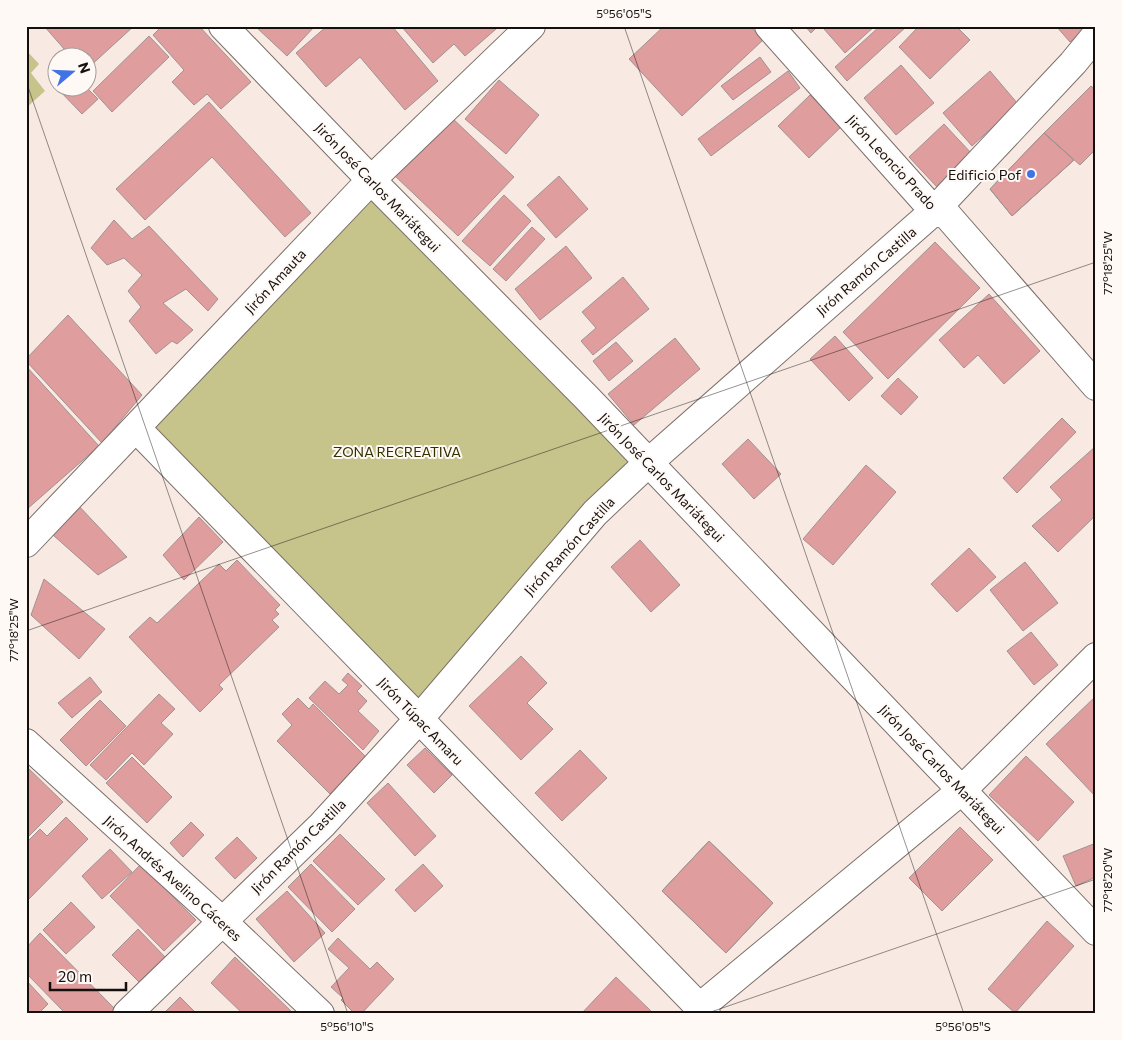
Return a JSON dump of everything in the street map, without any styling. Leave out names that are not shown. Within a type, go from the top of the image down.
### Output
[{"type":"street","name":"Jirón José Carlos Mariátegui","points":[[223,26],[648,463],[1096,931]]},
{"type":"street","name":"Jirón Amauta","points":[[26,543],[371,180],[530,26]]},
{"type":"street","name":"Jirón Leoncio Prado","points":[[769,26],[934,211],[947,215],[1096,386]]},
{"type":"street","name":"Jirón Ramón Castilla","points":[[127,1014],[322,825],[419,719],[595,513],[648,463],[934,211],[1073,63],[1096,35]]},
{"type":"street","name":"Jirón Túpac Amaru","points":[[136,428],[703,1011]]},
{"type":"street","points":[[703,1011],[962,790],[1096,657]]},
{"type":"street","name":"Jirón Andrés Avelino Cáceres","points":[[26,743],[222,921],[320,1014]]},
{"type":"green space","points":[[26,50],[39,64],[31,73],[45,91],[26,108]]},
{"type":"green space","name":"ZONA RECREATIVA","points":[[371,180],[639,453],[419,719],[136,428]]},
{"type":"building","points":[[44,26],[134,26],[98,59],[98,48],[63,48]]},
{"type":"building","points":[[162,26],[199,26],[251,82],[221,109],[207,94],[194,105],[172,82],[184,70],[153,35]]},
{"type":"building","points":[[255,26],[315,26],[287,56]]},
{"type":"building","points":[[327,26],[392,26],[438,81],[405,110],[360,57],[326,87],[296,53]]},
{"type":"building","points":[[401,26],[494,26],[496,29],[465,56],[454,44],[433,63]]},
{"type":"building","points":[[664,26],[750,26],[763,40],[682,116],[629,59]]},
{"type":"building","points":[[805,26],[818,26],[811,33]]},
{"type":"building","points":[[828,26],[875,26],[845,53],[824,29]]},
{"type":"building","points":[[880,26],[907,26],[847,81],[835,67]]},
{"type":"building","points":[[919,26],[956,26],[970,40],[930,79],[899,47]]},
{"type":"building","points":[[1056,26],[1088,26],[1070,42]]},
{"type":"building","points":[[149,36],[169,57],[112,112],[98,97],[98,86]]},
{"type":"building","points":[[760,57],[771,72],[733,100],[721,86]]},
{"type":"building","points":[[901,65],[934,103],[896,135],[864,98]]},
{"type":"building","points":[[788,71],[800,88],[711,156],[698,139]]},
{"type":"building","points":[[990,71],[1018,104],[972,146],[943,113]]},
{"type":"building","points":[[499,80],[539,115],[506,154],[465,119]]},
{"type":"building","points":[[1091,86],[1096,90],[1096,149],[1080,165],[1044,133]]},
{"type":"building","points":[[810,95],[841,127],[809,158],[778,126]]},
{"type":"building","points":[[67,98],[98,99],[82,114]]},
{"type":"building","points":[[209,102],[311,213],[285,237],[212,157],[145,220],[116,189]]},
{"type":"building","points":[[449,115],[514,177],[458,236],[393,174]]},
{"type":"building","points":[[944,124],[972,154],[937,187],[909,157]]},
{"type":"building","name":"Edificio Pof","points":[[1044,133],[1074,160],[1012,216],[990,189]]},
{"type":"building","name":"Edificio Pof","points":[[1044,133],[1074,160],[1012,216],[990,189]]},
{"type":"building","points":[[559,176],[588,209],[556,238],[527,205]]},
{"type":"building","points":[[504,195],[531,221],[490,266],[462,241]]},
{"type":"building","points":[[114,220],[132,239],[149,226],[218,299],[208,311],[186,289],[163,303],[193,330],[177,344],[172,341],[156,354],[129,321],[141,307],[128,291],[142,275],[124,258],[107,265],[91,248]]},
{"type":"building","points":[[532,227],[545,239],[506,281],[493,269]]},
{"type":"building","points":[[935,242],[980,288],[888,379],[843,332]]},
{"type":"building","points":[[566,246],[592,278],[540,320],[515,289]]},
{"type":"building","points":[[623,277],[649,309],[593,355],[581,341],[596,328],[582,312]]},
{"type":"building","points":[[989,294],[1040,351],[1004,384],[978,355],[964,368],[939,340]]},
{"type":"building","points":[[68,315],[142,395],[102,443],[26,361]]},
{"type":"building","points":[[835,336],[873,378],[849,401],[810,359]]},
{"type":"building","points":[[675,338],[700,369],[634,425],[608,394]]},
{"type":"building","points":[[616,342],[633,361],[609,381],[593,361]]},
{"type":"building","points":[[26,366],[99,446],[26,510]]},
{"type":"building","points":[[898,378],[918,397],[901,415],[881,396]]},
{"type":"building","points":[[1062,418],[1076,432],[1017,493],[1003,478]]},
{"type":"building","points":[[748,439],[781,474],[754,499],[722,464]]},
{"type":"building","points":[[1096,446],[1096,515],[1058,552],[1032,526],[1062,500],[1050,487]]},
{"type":"building","points":[[866,465],[896,492],[833,565],[803,539]]},
{"type":"building","points":[[77,504],[127,557],[98,575],[53,535]]},
{"type":"building","points":[[199,517],[223,542],[184,580],[163,555]]},
{"type":"building","points":[[640,540],[680,585],[651,612],[611,567]]},
{"type":"building","points":[[969,548],[996,577],[957,612],[931,584]]},
{"type":"building","points":[[237,560],[280,605],[275,610],[279,614],[272,620],[279,627],[219,685],[223,689],[200,712],[129,637],[150,617],[157,623],[219,564],[226,571]]},
{"type":"building","points":[[1025,562],[1058,603],[1023,631],[990,590]]},
{"type":"building","points":[[44,579],[105,629],[79,659],[31,615]]},
{"type":"building","points":[[1031,632],[1058,665],[1034,685],[1007,651]]},
{"type":"building","points":[[521,656],[547,683],[527,703],[553,729],[521,760],[469,706]]},
{"type":"building","points":[[348,673],[362,686],[357,691],[367,701],[358,711],[379,731],[363,750],[309,698],[325,681],[339,694],[348,685],[342,680]]},
{"type":"building","points":[[90,677],[102,692],[72,718],[58,703]]},
{"type":"building","points":[[159,694],[175,709],[161,723],[173,734],[144,765],[132,753],[106,780],[90,765]]},
{"type":"building","points":[[1096,696],[1096,797],[1046,744]]},
{"type":"building","points":[[298,698],[309,709],[313,704],[366,757],[330,794],[277,741],[292,725],[282,714]]},
{"type":"building","points":[[100,700],[126,726],[86,766],[60,740]]},
{"type":"building","points":[[425,748],[452,775],[434,793],[407,765]]},
{"type":"building","points":[[580,750],[607,778],[562,821],[535,793]]},
{"type":"building","points":[[1026,756],[1074,802],[1038,841],[989,795]]},
{"type":"building","points":[[132,757],[172,797],[147,823],[106,783]]},
{"type":"building","points":[[26,766],[63,802],[29,836],[26,833]]},
{"type":"building","points":[[388,783],[436,836],[415,856],[367,803]]},
{"type":"building","points":[[66,817],[88,839],[26,902],[26,843],[40,829],[47,836]]},
{"type":"building","points":[[191,822],[204,835],[183,857],[170,843]]},
{"type":"building","points":[[960,827],[993,860],[942,911],[909,878]]},
{"type":"building","points":[[340,834],[385,879],[358,905],[313,861]]},
{"type":"building","points":[[237,837],[257,858],[235,879],[215,858]]},
{"type":"building","points":[[709,841],[773,903],[726,953],[662,891]]},
{"type":"building","points":[[709,841],[773,903],[726,953],[662,891]]},
{"type":"building","points":[[1096,843],[1096,877],[1076,886],[1063,856]]},
{"type":"building","points":[[110,849],[132,872],[102,899],[82,876]]},
{"type":"building","points":[[141,864],[196,920],[164,951],[110,896]]},
{"type":"building","points":[[311,864],[355,909],[332,932],[288,887]]},
{"type":"building","points":[[423,864],[443,886],[415,912],[395,890]]},
{"type":"building","points":[[287,891],[325,933],[294,962],[256,919]]},
{"type":"building","points":[[71,902],[95,927],[66,954],[43,930]]},
{"type":"building","points":[[1047,921],[1074,946],[1015,1013],[988,989]]},
{"type":"building","points":[[138,929],[166,958],[140,983],[112,955]]},
{"type":"building","points":[[40,933],[115,1009],[110,1014],[66,1014],[26,973],[26,948]]},
{"type":"building","points":[[338,938],[370,969],[377,962],[394,979],[361,1014],[355,1014],[341,1000],[343,998],[331,987],[349,968],[328,949]]},
{"type":"building","points":[[235,957],[294,1014],[243,1014],[211,983]]},
{"type":"building","points":[[616,977],[654,1014],[581,1014]]},
{"type":"building","points":[[26,980],[48,1004],[38,1014],[26,1014]]},
{"type":"building","points":[[180,997],[197,1014],[163,1014]]},
{"type":"place","name":"Edificio Pof","points":[[1031,174]]}]
